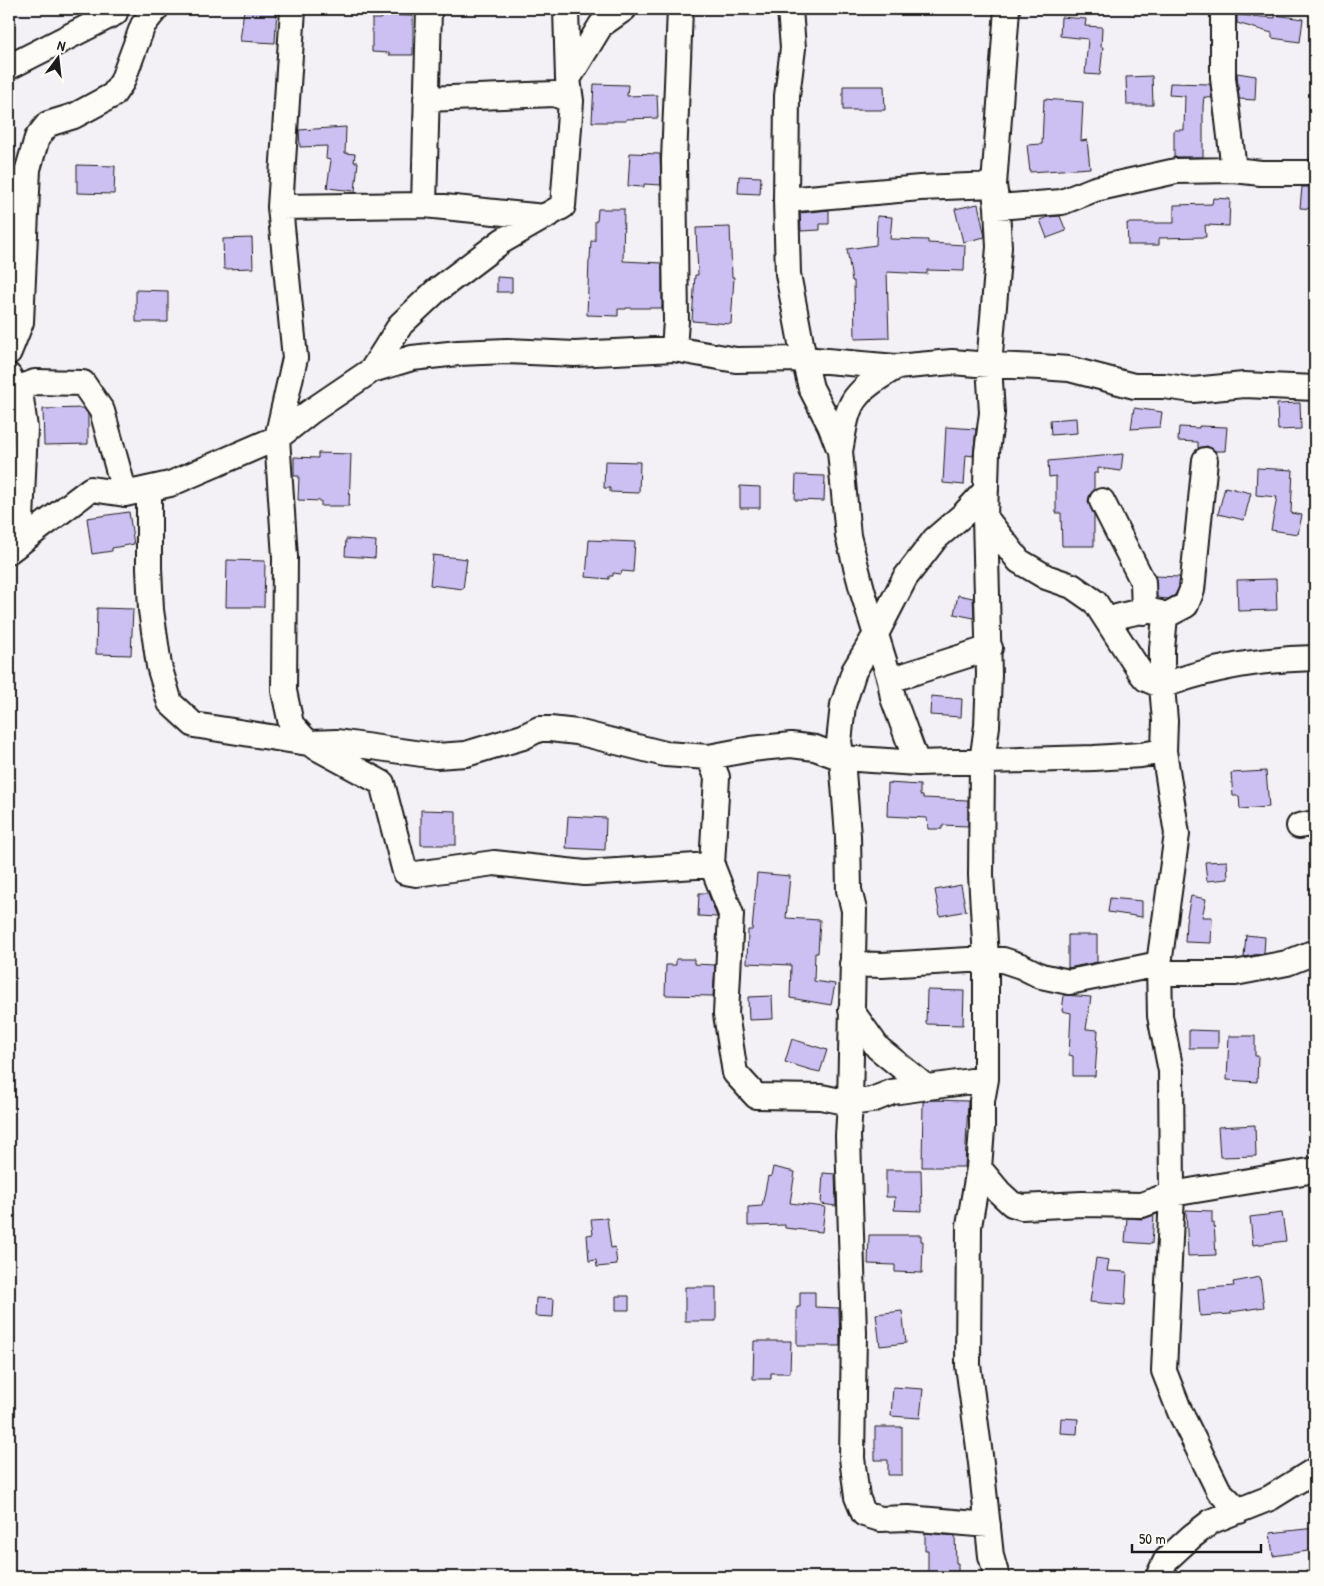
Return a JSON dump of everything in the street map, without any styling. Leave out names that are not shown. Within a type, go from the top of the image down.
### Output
[{"type":"street","points":[[90,9],[115,13],[149,9]]},
{"type":"street","points":[[9,352],[21,322],[28,169],[37,138],[48,124],[74,116],[113,95],[122,82],[143,25],[156,9]]},
{"type":"street","points":[[293,9],[280,207],[295,358],[277,438],[285,557],[284,691],[291,724],[308,743],[382,782],[405,872],[416,874],[494,863],[585,873],[712,865]]},
{"type":"street","points":[[424,205],[429,9]]},
{"type":"street","points":[[372,370],[401,324],[436,291],[502,242],[563,206],[569,90],[566,9]]},
{"type":"street","points":[[426,99],[555,94],[569,90],[601,25],[624,9]]},
{"type":"street","points":[[674,349],[676,321],[674,160],[680,9]]},
{"type":"street","points":[[790,9],[792,48],[787,96],[786,200],[788,274],[811,388],[830,425],[840,451],[848,536],[875,636],[890,680],[893,698],[917,763]]},
{"type":"street","points":[[997,1577],[991,1556],[968,1365],[969,1226],[979,1168],[982,1101],[986,1079],[986,959],[981,875],[982,762],[987,726],[990,648],[985,517],[992,413],[989,365],[999,247],[996,196],[1007,9]]},
{"type":"street","points":[[1223,9],[1223,78],[1234,170]]},
{"type":"street","points":[[9,67],[115,13]]},
{"type":"street","points":[[786,200],[920,188],[1062,202],[1095,189],[1176,171],[1234,170],[1270,173],[1315,173]]},
{"type":"street","points":[[280,207],[424,205],[545,217]]},
{"type":"street","points":[[14,547],[92,489],[125,494],[170,484],[277,438],[310,412],[372,370],[412,358],[458,353],[507,351],[575,354],[674,349],[736,360],[804,359],[896,367],[952,362],[1069,370],[1134,386],[1164,386],[1193,390],[1244,384],[1315,388]]},
{"type":"street","points":[[840,451],[850,407],[857,395],[874,380],[896,367]]},
{"type":"street","points":[[14,547],[25,428],[21,398],[12,382],[83,383],[102,410],[125,494]]},
{"type":"street","points":[[1108,620],[1128,613],[1154,614],[1186,605],[1192,590],[1205,460]]},
{"type":"street","points":[[149,489],[151,610],[159,666],[170,703],[194,725],[308,743],[337,742],[436,756],[466,754],[523,737],[539,729],[577,732],[665,754],[709,757],[751,749],[791,745],[816,748],[842,758],[917,763],[982,762],[1014,759],[1055,760],[1131,756],[1164,751]]},
{"type":"street","points":[[986,490],[964,514],[935,539],[905,578],[875,636],[854,671],[844,704],[839,742],[848,836],[849,890],[854,910],[848,1136],[854,1333],[852,1458],[857,1497],[864,1514],[880,1519],[908,1518],[988,1525]]},
{"type":"street","points":[[1102,501],[1143,582],[1154,614],[1162,649],[1163,711],[1166,721],[1164,751],[1177,834],[1160,969],[1160,1016],[1171,1072],[1172,1194],[1164,1371],[1180,1412],[1219,1491],[1239,1511]]},
{"type":"street","points":[[985,517],[1019,561],[1046,577],[1072,586],[1095,602],[1146,679],[1162,686],[1187,677],[1252,663],[1315,658]]},
{"type":"street","points":[[890,680],[990,648]]},
{"type":"street","points":[[709,757],[717,777],[712,865],[731,914],[726,1014],[735,1073],[756,1096],[820,1098],[850,1103],[872,1100],[892,1092],[986,1079]]},
{"type":"street","points":[[852,964],[882,965],[986,959],[1003,960],[1041,976],[1069,982],[1160,969],[1235,973],[1287,963],[1315,952]]},
{"type":"street","points":[[851,1010],[878,1048],[926,1087]]},
{"type":"street","points":[[979,1168],[1012,1204],[1022,1207],[1082,1204],[1142,1205],[1172,1194],[1315,1170]]},
{"type":"street","points":[[1145,1577],[1162,1569],[1190,1537],[1212,1522],[1270,1498],[1315,1470]]},
{"type":"building","points":[[244,9],[277,9],[275,43],[240,41]]},
{"type":"building","points":[[381,15],[413,16],[413,55],[389,55],[390,53],[372,52],[372,19],[381,19]]},
{"type":"building","points":[[1237,15],[1275,18],[1275,15],[1303,19],[1300,42],[1272,38],[1272,33],[1237,23]]},
{"type":"building","points":[[1061,17],[1086,19],[1085,26],[1102,27],[1101,47],[1103,47],[1100,75],[1085,74],[1088,39],[1060,36]]},
{"type":"building","points":[[1237,73],[1256,76],[1255,100],[1239,99]]},
{"type":"building","points":[[1152,76],[1153,105],[1127,105],[1126,77]]},
{"type":"building","points":[[1170,83],[1210,84],[1212,98],[1204,97],[1203,106],[1203,157],[1174,157],[1174,130],[1184,130],[1185,96],[1169,95]]},
{"type":"building","points":[[594,84],[628,85],[627,96],[657,95],[658,118],[592,122]]},
{"type":"building","points":[[843,86],[884,86],[885,110],[843,110]]},
{"type":"building","points":[[1044,99],[1083,102],[1081,141],[1087,140],[1090,168],[1030,172],[1027,145],[1042,144]]},
{"type":"building","points":[[346,127],[345,153],[355,154],[354,162],[358,162],[355,191],[327,188],[331,160],[326,159],[327,146],[300,147],[299,130]]},
{"type":"building","points":[[630,153],[660,154],[661,185],[644,184],[644,187],[628,186]]},
{"type":"building","points":[[77,165],[115,166],[114,194],[77,193]]},
{"type":"building","points":[[739,176],[761,177],[760,194],[738,193]]},
{"type":"building","points":[[1302,187],[1315,187],[1315,209],[1300,208]]},
{"type":"building","points":[[1213,198],[1230,199],[1229,226],[1205,225],[1206,237],[1159,238],[1159,245],[1128,245],[1127,223],[1174,223],[1174,205],[1212,204]]},
{"type":"building","points":[[978,204],[985,237],[963,242],[955,209]]},
{"type":"building","points":[[598,209],[624,209],[623,261],[662,263],[662,308],[618,309],[618,316],[587,315],[589,260],[591,241],[595,241],[595,221],[597,221]]},
{"type":"building","points":[[829,210],[829,224],[820,224],[820,230],[801,231],[800,213]]},
{"type":"building","points":[[877,216],[892,217],[890,239],[928,240],[928,243],[965,245],[964,271],[927,270],[927,274],[887,272],[889,338],[855,339],[854,281],[852,281],[847,249],[876,245]]},
{"type":"building","points":[[1060,216],[1066,231],[1047,238],[1040,220]]},
{"type":"building","points":[[730,227],[732,277],[734,277],[731,324],[692,321],[695,275],[698,275],[696,228]]},
{"type":"building","points":[[252,238],[253,268],[224,269],[223,239]]},
{"type":"building","points":[[497,277],[512,278],[512,292],[497,292]]},
{"type":"building","points":[[136,290],[168,291],[168,322],[136,322]]},
{"type":"building","points":[[1300,403],[1301,429],[1278,430],[1277,404]]},
{"type":"building","points":[[84,408],[88,414],[88,444],[44,445],[43,409]]},
{"type":"building","points":[[1134,408],[1162,412],[1160,427],[1131,429]]},
{"type":"building","points":[[1076,418],[1077,433],[1051,435],[1050,420]]},
{"type":"building","points":[[1199,426],[1227,427],[1225,451],[1215,451],[1207,446],[1198,448],[1198,442],[1178,441],[1179,427],[1199,428]]},
{"type":"building","points":[[946,427],[976,429],[973,456],[966,455],[964,485],[943,483]]},
{"type":"building","points":[[318,453],[351,454],[349,506],[321,506],[321,501],[298,500],[299,476],[294,476],[294,457],[318,458]]},
{"type":"building","points":[[1123,454],[1121,471],[1098,468],[1098,473],[1094,473],[1094,490],[1090,494],[1088,501],[1094,515],[1094,546],[1062,546],[1061,513],[1056,513],[1056,476],[1049,477],[1048,461]]},
{"type":"building","points":[[605,461],[640,462],[639,493],[610,492],[610,488],[604,488]]},
{"type":"building","points":[[1257,468],[1293,470],[1291,513],[1302,515],[1298,534],[1271,530],[1277,497],[1256,495]]},
{"type":"building","points":[[796,475],[825,476],[824,501],[795,500]]},
{"type":"building","points":[[740,486],[760,487],[760,508],[740,508]]},
{"type":"building","points":[[1225,487],[1251,493],[1244,520],[1218,514]]},
{"type":"building","points":[[129,512],[134,544],[112,548],[112,551],[92,554],[87,518]]},
{"type":"building","points":[[346,539],[376,541],[375,558],[345,556]]},
{"type":"building","points":[[589,540],[635,542],[633,572],[622,571],[621,574],[613,573],[613,576],[609,576],[609,579],[586,577]]},
{"type":"building","points":[[433,555],[467,559],[463,589],[430,585]]},
{"type":"building","points":[[227,560],[265,561],[264,607],[226,607]]},
{"type":"building","points":[[1155,576],[1180,577],[1179,587],[1175,595],[1168,599],[1157,598]]},
{"type":"building","points":[[1276,579],[1277,610],[1238,611],[1237,580]]},
{"type":"building","points":[[958,595],[973,598],[974,618],[954,614]]},
{"type":"building","points":[[97,608],[133,609],[131,655],[96,654]]},
{"type":"building","points":[[931,696],[962,699],[961,717],[930,715]]},
{"type":"building","points":[[1266,771],[1269,807],[1240,809],[1239,796],[1233,796],[1231,773]]},
{"type":"building","points":[[888,783],[920,785],[920,795],[923,798],[968,800],[968,826],[942,825],[942,829],[928,829],[927,818],[887,816]]},
{"type":"building","points":[[421,810],[456,811],[456,845],[421,845]]},
{"type":"building","points":[[568,816],[606,818],[605,850],[566,848]]},
{"type":"building","points":[[1227,861],[1228,879],[1207,881],[1205,862]]},
{"type":"building","points":[[757,873],[790,876],[786,918],[820,920],[818,953],[815,953],[814,981],[835,984],[831,1005],[790,998],[791,965],[747,963],[748,930],[752,930]]},
{"type":"building","points":[[961,885],[966,911],[940,916],[935,890]]},
{"type":"building","points":[[699,893],[708,893],[717,917],[698,916]]},
{"type":"building","points":[[1191,896],[1206,899],[1202,917],[1212,917],[1211,943],[1185,942],[1186,921]]},
{"type":"building","points":[[1110,898],[1142,901],[1142,917],[1108,912]]},
{"type":"building","points":[[1068,935],[1097,935],[1097,962],[1068,968]]},
{"type":"building","points":[[1246,935],[1265,937],[1264,953],[1244,957]]},
{"type":"building","points":[[676,959],[694,959],[694,964],[715,965],[713,996],[665,995],[666,965],[676,965]]},
{"type":"building","points":[[927,990],[964,991],[963,1025],[926,1024]]},
{"type":"building","points":[[1064,995],[1091,997],[1086,1029],[1098,1030],[1095,1076],[1073,1076],[1073,1056],[1069,1055],[1071,1013],[1062,1011]]},
{"type":"building","points":[[772,996],[773,1019],[749,1020],[748,997]]},
{"type":"building","points":[[1189,1030],[1218,1031],[1218,1048],[1189,1048]]},
{"type":"building","points":[[1229,1036],[1255,1036],[1255,1056],[1258,1056],[1257,1082],[1227,1080]]},
{"type":"building","points":[[792,1039],[827,1050],[820,1072],[785,1062]]},
{"type":"building","points":[[931,1100],[968,1101],[965,1167],[922,1167],[923,1102]]},
{"type":"building","points":[[1255,1125],[1256,1156],[1220,1157],[1218,1127]]},
{"type":"building","points":[[773,1167],[795,1172],[790,1203],[825,1207],[822,1232],[785,1228],[785,1225],[748,1226],[748,1207],[762,1206],[768,1176],[771,1177]]},
{"type":"building","points":[[886,1170],[921,1170],[922,1211],[894,1210],[895,1197],[886,1197]]},
{"type":"building","points":[[823,1173],[835,1174],[836,1206],[821,1204]]},
{"type":"building","points":[[1186,1210],[1212,1211],[1216,1255],[1188,1256]]},
{"type":"building","points":[[1282,1213],[1286,1241],[1253,1245],[1250,1217]]},
{"type":"building","points":[[1154,1215],[1152,1244],[1125,1242],[1127,1218],[1142,1219]]},
{"type":"building","points":[[607,1218],[611,1248],[615,1247],[617,1265],[597,1267],[596,1260],[589,1261],[587,1235],[593,1234],[591,1219]]},
{"type":"building","points":[[869,1235],[921,1235],[921,1241],[923,1241],[922,1273],[895,1272],[895,1265],[868,1264]]},
{"type":"building","points":[[1096,1258],[1109,1260],[1107,1271],[1127,1272],[1125,1305],[1090,1302]]},
{"type":"building","points":[[1260,1277],[1264,1307],[1231,1312],[1231,1314],[1200,1316],[1198,1289],[1234,1286],[1233,1282]]},
{"type":"building","points":[[685,1287],[716,1287],[716,1321],[685,1321]]},
{"type":"building","points":[[800,1292],[815,1292],[815,1307],[839,1308],[840,1346],[797,1346],[797,1307],[800,1307]]},
{"type":"building","points":[[616,1296],[629,1296],[629,1310],[616,1310]]},
{"type":"building","points":[[536,1298],[554,1299],[553,1317],[535,1316]]},
{"type":"building","points":[[902,1311],[906,1343],[880,1346],[876,1314]]},
{"type":"building","points":[[754,1341],[791,1341],[790,1373],[771,1373],[771,1379],[753,1379]]},
{"type":"building","points":[[893,1387],[923,1389],[920,1418],[891,1416]]},
{"type":"building","points":[[1061,1418],[1078,1419],[1077,1434],[1060,1433]]},
{"type":"building","points":[[875,1427],[902,1427],[902,1475],[888,1475],[888,1460],[875,1460]]},
{"type":"building","points":[[1315,1528],[1315,1550],[1273,1556],[1270,1533]]},
{"type":"building","points":[[925,1533],[955,1536],[958,1577],[928,1577],[928,1550],[925,1550]]}]
